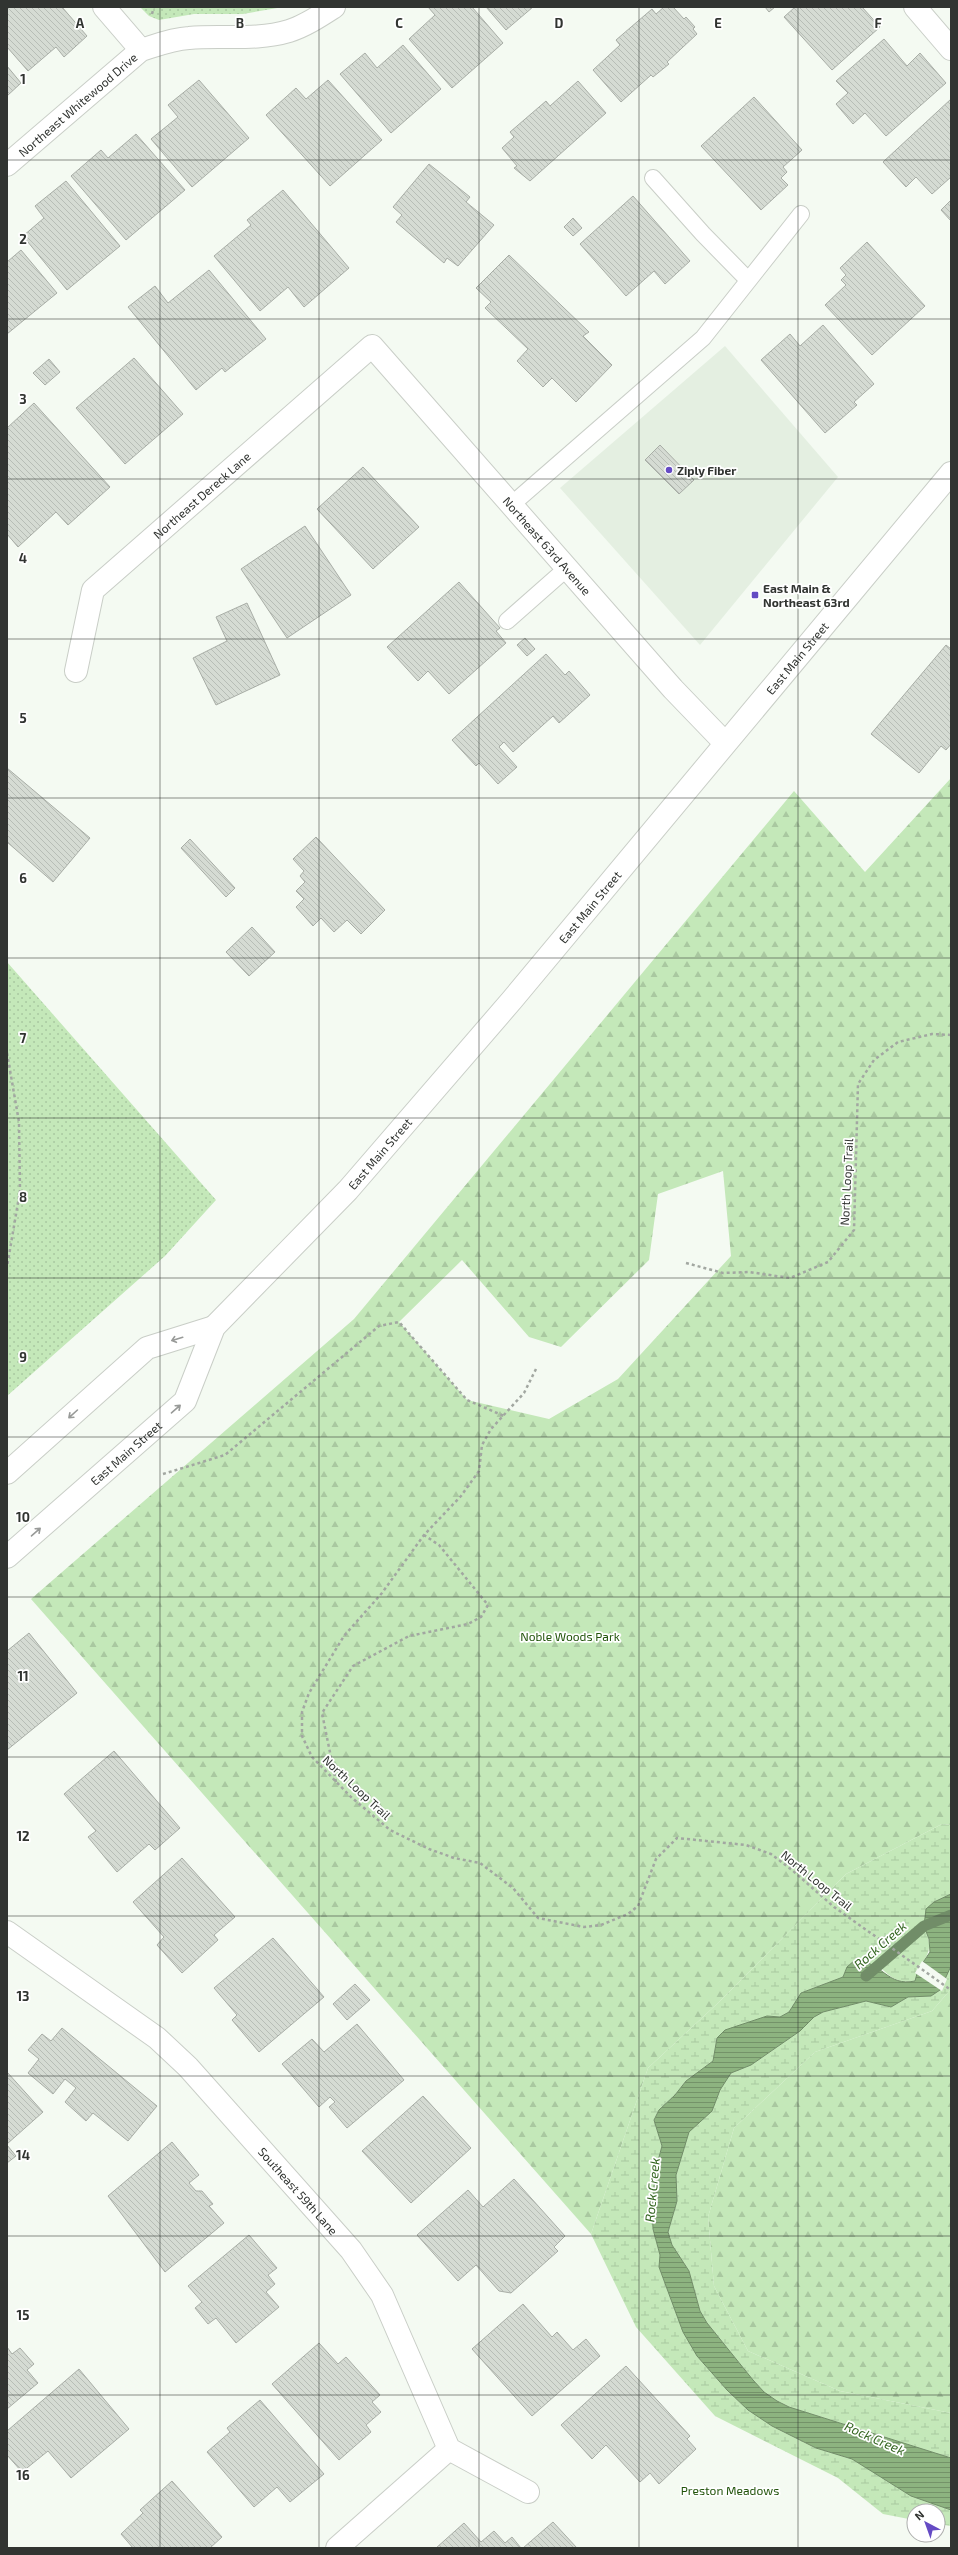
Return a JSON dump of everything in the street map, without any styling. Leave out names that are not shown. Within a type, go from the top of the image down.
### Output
[{"type":"street","points":[[104,7],[141,50]]},
{"type":"street","name":"Northeast Whitewood Drive","points":[[7,165],[141,50],[169,41],[188,38],[261,36],[289,31],[317,18],[334,7]]},
{"type":"street","points":[[915,7],[951,49]]},
{"type":"street","name":"Northeast 63rd Avenue","points":[[372,346],[510,506],[673,690],[726,743]]},
{"type":"street","name":"Northeast Dereck Lane","points":[[76,671],[93,590],[372,346]]},
{"type":"street","name":"East Main Street","points":[[7,1557],[185,1401],[214,1327],[348,1190],[512,1000],[951,473]]},
{"type":"street","name":"East Main Street","points":[[7,1473],[147,1348],[214,1327]]},
{"type":"street","name":"Southeast 59th Lane","points":[[7,1932],[157,2038],[183,2062],[351,2250],[382,2295],[449,2449]]},
{"type":"street","points":[[337,2548],[449,2449],[528,2492]]},
{"type":"lane","points":[[653,178],[703,234],[748,280]]},
{"type":"lane","points":[[510,506],[702,338],[801,214]]},
{"type":"lane","points":[[507,621],[566,569]]},
{"type":"path","name":"North Loop Trail","points":[[686,1264],[723,1273],[749,1272],[790,1278],[828,1262],[854,1230],[858,1084],[874,1060],[898,1042],[932,1034],[951,1035]]},
{"type":"path","points":[[7,1054],[20,1122],[20,1191],[7,1267]]},
{"type":"path","points":[[163,1474],[225,1455],[380,1326],[399,1322],[467,1400],[504,1416]]},
{"type":"path","name":"North Loop Trail","points":[[536,1369],[524,1393],[491,1429],[482,1445],[479,1471],[461,1496],[424,1535],[382,1593],[344,1636],[309,1693],[302,1712],[302,1736],[312,1757],[336,1782],[390,1830],[429,1849],[454,1858],[480,1864],[513,1888],[538,1918],[584,1927],[601,1925],[628,1914],[638,1906],[656,1858],[677,1838],[746,1845],[771,1854],[792,1870],[834,1907],[951,1990]]},
{"type":"path","points":[[336,1782],[322,1713],[353,1666],[408,1636],[468,1624],[481,1617],[488,1605],[438,1545],[424,1535]]},
{"type":"shaded area","points":[[725,346],[838,477],[700,645],[560,488]]},
{"type":"green space","points":[[140,7],[283,7],[243,14],[194,14],[159,20],[149,16]]},
{"type":"green space","name":"Noble Woods Park","points":[[951,778],[951,1825],[942,1824],[846,1874],[718,2003],[648,2068],[591,2234],[31,1599],[354,1319],[794,791],[865,872]],"holes":[[[723,1171],[731,1256],[618,1379],[549,1419],[467,1400],[399,1322],[462,1260],[529,1337],[561,1347],[649,1260],[658,1194]]]},
{"type":"green space","points":[[7,962],[216,1200],[165,1256],[7,1396]]},
{"type":"green space","points":[[942,1824],[951,1825],[951,1894],[934,1902],[924,1926],[928,1936],[929,1950],[915,1981],[900,1981],[880,1967],[847,1967],[843,1977],[801,1993],[789,2012],[780,2017],[767,2016],[717,2038],[713,2061],[686,2081],[675,2095],[659,2110],[654,2120],[662,2146],[656,2168],[653,2229],[660,2255],[659,2267],[683,2331],[697,2356],[727,2390],[748,2410],[772,2426],[816,2448],[852,2459],[911,2496],[931,2503],[906,2503],[906,2518],[883,2514],[838,2478],[715,2416],[636,2327],[591,2234],[648,2068],[718,2003],[846,1874]]},
{"type":"green space","points":[[951,1966],[951,1989],[932,2011],[815,2052],[734,2128],[708,2217],[714,2286],[748,2351],[840,2391],[951,2413],[951,2458],[789,2407],[764,2392],[707,2323],[700,2311],[689,2271],[672,2245],[668,2232],[677,2201],[676,2175],[689,2131],[712,2111],[720,2090],[731,2073],[751,2065],[800,2031],[814,2017],[823,2012],[866,2001],[891,2007],[908,1997],[931,1996],[940,1990]]},
{"type":"green space","points":[[951,1989],[951,2413],[840,2391],[748,2351],[714,2286],[708,2217],[734,2128],[815,2052],[932,2011]]},
{"type":"green space","points":[[946,2508],[951,2510],[951,2526],[946,2525]]},
{"type":"water","points":[[951,1894],[951,1966],[940,1990],[931,1996],[908,1997],[891,2007],[866,2001],[823,2012],[814,2017],[800,2031],[751,2065],[731,2073],[720,2090],[712,2111],[689,2132],[676,2175],[677,2201],[668,2232],[672,2245],[689,2271],[700,2311],[707,2323],[764,2392],[789,2407],[951,2458],[951,2510],[946,2508],[946,2503],[931,2503],[911,2496],[852,2459],[816,2448],[772,2426],[748,2410],[727,2390],[697,2356],[683,2332],[659,2267],[660,2255],[653,2229],[652,2204],[656,2168],[662,2146],[654,2120],[659,2110],[675,2095],[686,2081],[713,2061],[717,2038],[725,2030],[767,2016],[780,2017],[789,2012],[801,1993],[843,1977],[847,1967],[855,1960],[872,1965],[898,1981],[915,1981],[918,1970],[930,1952],[929,1939],[924,1926],[926,1909],[934,1902]]},
{"type":"pier","points":[[922,1961],[947,1979],[942,1991],[915,1973]]},
{"type":"building","points":[[7,7],[62,7],[87,36],[64,57],[56,47],[28,71],[7,47]]},
{"type":"building","points":[[428,7],[472,7],[503,43],[452,88],[409,39],[435,15]]},
{"type":"building","points":[[486,7],[533,7],[506,30]]},
{"type":"building","points":[[664,7],[673,7],[684,19],[686,17],[695,27],[693,29],[697,34],[667,62],[669,64],[653,77],[651,75],[621,102],[593,70],[620,45],[616,40],[652,9],[656,14]]},
{"type":"building","points":[[765,7],[775,7],[769,12]]},
{"type":"building","points":[[795,7],[862,7],[880,27],[832,70],[784,17]]},
{"type":"building","points":[[884,39],[907,66],[920,53],[946,83],[886,136],[865,113],[853,124],[836,104],[848,93],[836,81]]},
{"type":"building","points":[[403,45],[441,89],[391,133],[340,74],[365,53],[377,68]]},
{"type":"building","points":[[7,66],[21,83],[7,96]]},
{"type":"building","points":[[199,80],[249,138],[192,187],[151,139],[178,117],[168,105]]},
{"type":"building","points":[[328,80],[382,140],[330,186],[266,115],[296,88],[306,99]]},
{"type":"building","points":[[578,81],[606,113],[530,181],[514,168],[517,166],[502,148],[514,137],[510,132],[546,101],[550,106]]},
{"type":"building","points":[[754,97],[802,150],[783,167],[787,172],[781,178],[788,185],[761,210],[701,146]]},
{"type":"building","points":[[951,99],[951,177],[932,194],[916,177],[906,187],[883,162]]},
{"type":"building","points":[[136,134],[185,190],[126,240],[71,176],[101,150],[108,158]]},
{"type":"building","points":[[429,164],[470,197],[466,202],[494,225],[458,266],[447,258],[444,263],[396,222],[402,215],[393,207]]},
{"type":"building","points":[[66,181],[120,246],[67,290],[23,236],[44,218],[35,206]]},
{"type":"building","points":[[283,190],[349,268],[304,307],[288,287],[260,311],[214,256],[251,225],[247,220]]},
{"type":"building","points":[[633,196],[690,261],[665,284],[654,271],[626,296],[580,244]]},
{"type":"building","points":[[951,200],[951,221],[941,210]]},
{"type":"building","points":[[573,218],[582,228],[573,236],[564,227]]},
{"type":"building","points":[[867,242],[925,306],[872,355],[825,305],[846,285],[841,280],[846,275],[840,268]]},
{"type":"building","points":[[21,250],[57,293],[7,334],[7,262]]},
{"type":"building","points":[[509,255],[589,332],[583,336],[612,365],[576,402],[552,378],[543,387],[517,361],[528,349],[485,308],[491,302],[476,288]]},
{"type":"building","points":[[209,270],[266,339],[225,372],[222,368],[196,390],[128,307],[155,286],[168,303]]},
{"type":"building","points":[[823,325],[874,384],[854,402],[857,405],[825,433],[761,360],[790,334],[800,346]]},
{"type":"building","points":[[134,358],[183,414],[125,464],[76,408]]},
{"type":"building","points":[[49,359],[60,372],[45,385],[33,373]]},
{"type":"building","points":[[34,403],[110,487],[68,525],[56,512],[18,547],[7,534],[7,428]]},
{"type":"building","name":"Ziply Fiber","points":[[660,445],[694,480],[679,494],[645,460]]},
{"type":"building","points":[[363,467],[419,527],[373,569],[317,509]]},
{"type":"building","points":[[305,526],[351,595],[287,638],[241,569]]},
{"type":"building","points":[[459,582],[500,628],[496,631],[506,643],[449,694],[428,671],[418,681],[387,647]]},
{"type":"building","points":[[247,603],[280,675],[216,705],[193,658],[227,641],[216,617]]},
{"type":"building","points":[[525,638],[535,649],[527,656],[517,645]]},
{"type":"building","points":[[946,645],[951,649],[951,744],[946,750],[941,746],[919,773],[871,734]]},
{"type":"building","points":[[546,654],[565,675],[569,671],[590,695],[559,723],[553,716],[513,752],[504,742],[499,747],[517,767],[498,784],[479,763],[476,766],[452,740]]},
{"type":"building","points":[[7,768],[90,838],[53,882],[7,842]]},
{"type":"building","points":[[316,837],[385,910],[361,934],[347,920],[334,932],[321,918],[313,926],[296,907],[304,899],[296,891],[305,882],[300,876],[304,871],[293,859]]},
{"type":"building","points":[[190,839],[235,888],[226,897],[181,848]]},
{"type":"building","points":[[252,927],[275,952],[249,976],[226,952]]},
{"type":"building","points":[[29,1633],[77,1693],[7,1750],[7,1651]]},
{"type":"building","points":[[114,1751],[180,1828],[155,1850],[149,1844],[117,1872],[88,1837],[96,1831],[64,1794]]},
{"type":"building","points":[[182,1858],[235,1917],[214,1935],[218,1940],[182,1973],[157,1945],[164,1937],[133,1902]]},
{"type":"building","points":[[273,1938],[324,1997],[259,2052],[232,2020],[237,2015],[214,1988]]},
{"type":"building","points":[[355,1984],[370,2000],[347,2020],[333,2004]]},
{"type":"building","points":[[357,2024],[404,2080],[347,2128],[329,2107],[335,2102],[330,2097],[319,2107],[282,2064],[312,2039],[324,2052]]},
{"type":"building","points":[[62,2028],[157,2106],[128,2141],[93,2113],[86,2121],[65,2102],[76,2088],[65,2079],[53,2094],[28,2073],[39,2059],[28,2050],[42,2034],[51,2041]]},
{"type":"building","points":[[7,2072],[43,2112],[7,2144]]},
{"type":"building","points":[[423,2096],[471,2148],[411,2203],[362,2151]]},
{"type":"building","points":[[172,2142],[199,2175],[189,2183],[196,2191],[202,2191],[213,2204],[209,2206],[224,2223],[165,2272],[108,2196]]},
{"type":"building","points":[[7,2145],[16,2156],[7,2163]]},
{"type":"building","points":[[514,2179],[565,2236],[554,2247],[558,2251],[511,2293],[499,2291],[476,2265],[458,2281],[417,2235],[468,2190],[483,2207]]},
{"type":"building","points":[[249,2235],[277,2268],[268,2275],[275,2284],[266,2292],[279,2307],[236,2343],[216,2318],[208,2324],[195,2308],[202,2302],[188,2286]]},
{"type":"building","points":[[523,2304],[552,2337],[557,2332],[573,2350],[586,2339],[600,2356],[532,2416],[472,2349]]},
{"type":"building","points":[[319,2343],[338,2364],[346,2357],[380,2395],[372,2402],[381,2412],[366,2425],[371,2432],[339,2460],[272,2384]]},
{"type":"building","points":[[7,2347],[12,2354],[20,2348],[34,2364],[27,2370],[38,2383],[7,2409]]},
{"type":"building","points":[[626,2366],[690,2436],[687,2439],[696,2449],[659,2484],[650,2473],[640,2482],[606,2445],[592,2459],[561,2425]]},
{"type":"building","points":[[79,2369],[129,2429],[71,2478],[48,2451],[22,2472],[7,2455],[7,2431]]},
{"type":"building","points":[[260,2400],[324,2474],[290,2502],[277,2487],[254,2507],[207,2452],[230,2432],[227,2428]]},
{"type":"building","points":[[172,2481],[222,2537],[210,2548],[133,2548],[121,2534],[143,2513],[140,2510]]},
{"type":"building","points":[[553,2522],[577,2548],[523,2548]]},
{"type":"building","points":[[464,2523],[481,2542],[494,2531],[505,2543],[512,2537],[521,2548],[436,2548]]},
{"type":"waterway","name":"Rock Creek","points":[[866,1976],[924,1926],[951,1915]]},
{"type":"place","name":"Ziply Fiber","points":[[669,470]]},
{"type":"place","name":"East Main & Northeast 63rd","points":[[755,595]]},
{"type":"park label","name":"Preston Meadows","points":[[730,2490]]}]
